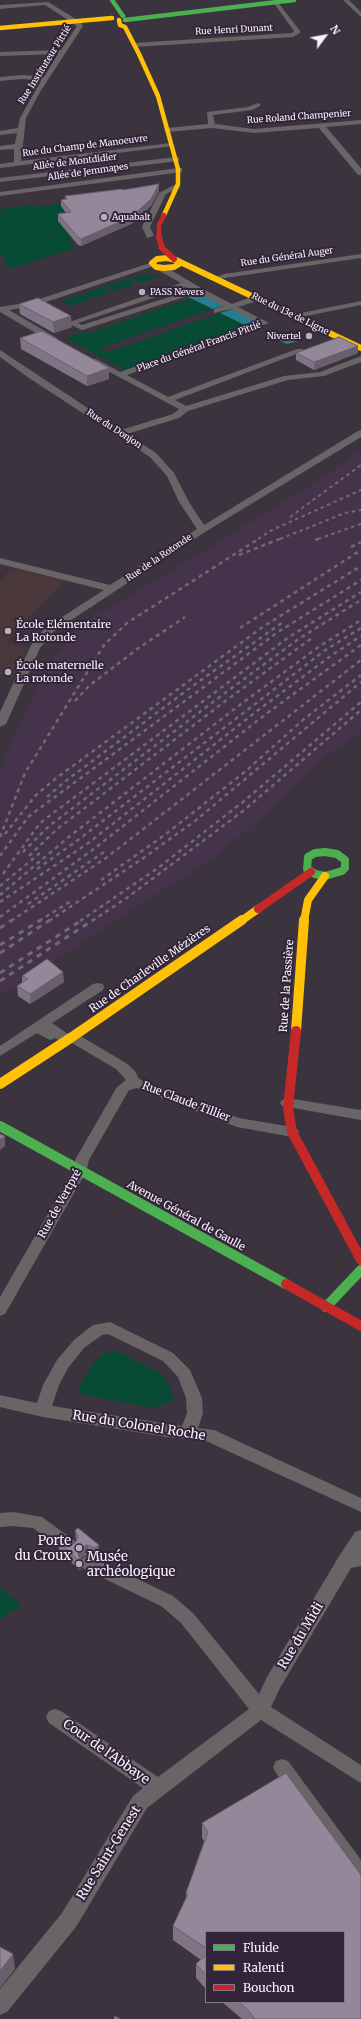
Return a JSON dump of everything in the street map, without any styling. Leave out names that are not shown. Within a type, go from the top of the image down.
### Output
[{"type":"main road","points":[[0,28],[140,18],[294,0]]},
{"type":"main road","points":[[113,3],[112,10],[121,19]]},
{"type":"main road","name":"Rue du 13e de Ligne","points":[[121,19],[158,96],[179,170],[177,187],[159,225],[159,242],[162,248],[184,265],[201,270],[217,280],[258,298],[361,348]]},
{"type":"main road","name":"Rue du 13e de Ligne","points":[[150,236],[152,230],[159,225]]},
{"type":"main road","points":[[150,236],[157,265],[175,259],[179,264],[170,268]]},
{"type":"main road","name":"Rue du 13e de Ligne","points":[[157,265],[217,280]]},
{"type":"main road","points":[[344,861],[342,871],[325,876],[311,872],[306,864],[306,860],[311,855],[325,852],[344,861],[355,858]]},
{"type":"main road","name":"Rue de Charleville Mézières","points":[[0,1084],[68,1040],[311,872]]},
{"type":"main road","name":"Rue de la Passière","points":[[287,1103],[298,1012],[304,914],[308,900],[325,876]]},
{"type":"main road","points":[[287,1103],[292,1132],[361,1260]]},
{"type":"main road","name":"Avenue Général de Gaulle","points":[[0,1126],[80,1172],[361,1326]]},
{"type":"main road","points":[[326,1307],[361,1270]]},
{"type":"street","points":[[346,0],[361,14]]},
{"type":"street","name":"Rue Henri Dunant","points":[[134,45],[293,35],[298,32],[276,2]]},
{"type":"street","points":[[0,7],[46,3],[77,22]]},
{"type":"street","name":"Rue Instituteur Pittié","points":[[17,164],[18,146],[23,118],[80,26],[77,22]]},
{"type":"street","points":[[0,54],[63,52]]},
{"type":"street","points":[[0,79],[24,77],[46,79]]},
{"type":"street","points":[[212,126],[209,113],[250,109],[258,106]]},
{"type":"street","name":"Rue Roland Champenier","points":[[168,130],[212,126],[254,131],[361,122]]},
{"type":"street","points":[[321,126],[361,173]]},
{"type":"street","points":[[0,133],[21,130]]},
{"type":"street","name":"Rue du Champ de Manoeuvre","points":[[0,166],[171,145]]},
{"type":"street","points":[[0,148],[18,146]]},
{"type":"street","name":"Allée de Montdidier","points":[[0,180],[176,159]]},
{"type":"street","points":[[128,165],[137,176]]},
{"type":"street","name":"Allée de Jemmapes","points":[[0,194],[179,170]]},
{"type":"street","points":[[150,236],[146,227],[163,194],[177,187]]},
{"type":"street","name":"Rue du Général Auger","points":[[217,280],[224,276],[361,256]]},
{"type":"street","points":[[1,309],[31,304],[157,265]]},
{"type":"street","name":"Place du Général Francis Pittié","points":[[120,375],[265,323],[186,284],[157,265]]},
{"type":"street","points":[[186,284],[71,323],[82,328],[198,290]]},
{"type":"street","points":[[217,311],[258,298]]},
{"type":"street","points":[[296,316],[361,303]]},
{"type":"street","points":[[1,309],[17,320],[63,345]]},
{"type":"street","points":[[168,400],[300,351]]},
{"type":"street","name":"Rue du Donjon","points":[[0,353],[19,368],[120,433],[161,462],[171,475],[184,502],[202,530]]},
{"type":"street","name":"Place du Général Francis Pittié","points":[[84,356],[185,409]]},
{"type":"street","points":[[120,433],[176,416],[185,409],[287,378],[320,374],[361,359]]},
{"type":"street","name":"Rue de la Rotonde","points":[[0,724],[35,648],[42,638],[58,623],[113,589],[202,530],[361,433]]},
{"type":"street","points":[[0,561],[113,589]]},
{"type":"street","points":[[68,1040],[43,1023],[98,987]]},
{"type":"street","points":[[0,1052],[37,1027],[68,1040]]},
{"type":"street","name":"Rue Claude Tillier","points":[[68,1040],[121,1066],[130,1074],[134,1083],[144,1085],[237,1122],[292,1132]]},
{"type":"street","name":"Rue de Vertpré","points":[[0,1310],[80,1172],[82,1160],[124,1087],[134,1083]]},
{"type":"street","points":[[287,1103],[361,1115]]},
{"type":"street","points":[[43,1411],[51,1385],[62,1364],[79,1344],[98,1329],[110,1328],[168,1357],[185,1374],[194,1398],[195,1413],[188,1433]]},
{"type":"street","name":"Rue du Colonel Roche","points":[[0,1401],[43,1411],[208,1435],[361,1505]]},
{"type":"street","points":[[0,1520],[13,1519],[36,1522],[47,1528],[69,1546]]},
{"type":"street","name":"Rue du Midi","points":[[261,1710],[273,1684],[361,1536]]},
{"type":"street","points":[[344,1563],[361,1559]]},
{"type":"street","points":[[88,1563],[167,1601],[187,1618],[261,1710],[361,1775]]},
{"type":"street","name":"Rue Saint-Genest","points":[[0,2005],[69,1920],[140,1802],[261,1710]]},
{"type":"street","name":"Cour de l'Abbaye","points":[[55,1717],[158,1788]]},
{"type":"street","points":[[282,1767],[361,1875]]},
{"type":"shaded area","points":[[361,451],[361,732],[328,755],[249,828],[214,857],[0,996],[0,769],[46,668],[79,627],[303,490]]},
{"type":"shaded area","name":"École Elémentaire La Rotonde","points":[[12,568],[64,581],[6,642],[28,648],[15,676],[2,674],[0,676],[0,580]]},
{"type":"green space","points":[[65,203],[71,219],[59,221],[72,238],[67,240],[72,242],[69,244],[78,247],[9,269],[0,252],[0,209]]},
{"type":"green space","points":[[145,274],[164,275],[140,283],[130,278]]},
{"type":"green space","points":[[128,279],[136,283],[115,291],[105,286]]},
{"type":"green space","points":[[102,287],[112,292],[91,298],[84,293]]},
{"type":"green space","points":[[81,294],[91,299],[71,306],[62,301]]},
{"type":"green space","points":[[191,298],[213,309],[100,348],[109,352],[220,313],[251,328],[129,372],[66,338],[82,332],[86,334]]},
{"type":"green space","points":[[105,1352],[119,1352],[162,1374],[171,1387],[173,1399],[153,1408],[81,1394],[78,1388],[94,1362]]},
{"type":"green space","points":[[0,1588],[22,1605],[0,1619]]},
{"type":"water","points":[[196,291],[225,305],[213,309],[184,295]]},
{"type":"water","points":[[233,309],[262,324],[251,328],[220,313]]},
{"type":"water","points":[[281,332],[298,341],[287,344],[270,336]]},
{"type":"building","name":"Aquabalt","points":[[159,184],[151,199],[131,217],[81,239],[58,214],[71,212],[61,200],[67,199],[65,196],[123,190]]},
{"type":"building","points":[[38,298],[71,316],[53,322],[19,304]]},
{"type":"building","points":[[42,331],[109,368],[87,376],[20,338]]},
{"type":"building","points":[[339,337],[358,346],[314,362],[296,353]]},
{"type":"building","points":[[47,959],[63,972],[30,994],[17,986],[28,979],[22,976]]},
{"type":"building","points":[[0,1134],[5,1136],[0,1140]]},
{"type":"building","points":[[78,1528],[99,1545],[95,1548],[88,1545],[81,1547],[78,1553],[79,1561],[59,1541],[68,1545],[75,1543],[78,1537],[75,1530]]},
{"type":"building","points":[[286,1773],[361,1875],[361,2019],[255,2019],[240,2003],[345,2003],[345,1931],[205,1931],[205,1947],[173,1926],[188,1894],[186,1893],[208,1832],[202,1823]]},
{"type":"building","points":[[0,1947],[13,1954],[0,1971]]},
{"type":"building","points":[[205,1956],[205,1974],[196,1964]]},
{"type":"railway","points":[[290,517],[361,465]]},
{"type":"railway","points":[[258,539],[272,530],[361,490]]},
{"type":"railway","points":[[280,539],[345,513],[361,510]]},
{"type":"railway","points":[[318,539],[361,524]]},
{"type":"railway","points":[[0,837],[25,773],[104,645],[127,623],[260,538]]},
{"type":"railway","points":[[239,555],[282,538]]},
{"type":"railway","points":[[351,547],[361,542]]},
{"type":"railway","points":[[240,628],[361,550]]},
{"type":"railway","points":[[5,834],[36,795],[55,779],[264,626],[361,566]]},
{"type":"railway","points":[[0,856],[28,817],[278,632],[361,580]]},
{"type":"railway","points":[[3,874],[40,823],[289,637],[361,592]]},
{"type":"railway","points":[[23,852],[49,826],[221,696],[297,640],[361,600]]},
{"type":"railway","points":[[75,701],[90,685],[140,647],[185,617]]},
{"type":"railway","points":[[0,895],[70,836],[241,704],[317,648],[361,620]]},
{"type":"railway","points":[[47,797],[63,783],[194,685],[283,622]]},
{"type":"railway","points":[[37,869],[78,840],[324,651],[361,628]]},
{"type":"railway","points":[[0,902],[87,844],[257,711],[332,655],[361,636]]},
{"type":"railway","points":[[29,856],[56,830],[228,699],[312,638]]},
{"type":"railway","points":[[0,917],[95,848],[266,714],[361,645]]},
{"type":"railway","points":[[11,921],[106,858],[361,660]]},
{"type":"railway","points":[[101,880],[166,834],[247,770],[304,719],[361,675]]},
{"type":"railway","points":[[49,921],[142,859],[195,821],[361,682]]},
{"type":"railway","points":[[80,921],[158,868],[244,801],[361,702]]},
{"type":"railway","points":[[92,921],[128,897],[243,811],[361,710]]},
{"type":"railway","points":[[28,904],[104,852]]},
{"type":"railway","points":[[0,886],[40,853]]},
{"type":"railway","points":[[39,921],[71,901]]},
{"type":"railway","points":[[0,928],[12,920]]},
{"type":"railway","points":[[0,945],[41,920]]},
{"type":"railway","points":[[0,953],[50,920]]},
{"type":"railway","points":[[0,973],[82,920]]},
{"type":"railway","points":[[0,981],[93,920]]},
{"type":"traffic: fast","points":[[112,0],[123,16]]},
{"type":"traffic: fast","points":[[125,20],[294,0]]},
{"type":"traffic: fast","points":[[325,852],[337,854],[345,860],[345,868],[342,871],[325,876],[315,874],[307,869],[308,857],[315,853],[325,852]]},
{"type":"traffic: fast","points":[[0,1126],[286,1284]]},
{"type":"traffic: fast","points":[[326,1307],[361,1270]]},
{"type":"traffic: slow","points":[[0,28],[112,18]]},
{"type":"traffic: slow","points":[[119,20],[120,25],[125,27],[139,54],[158,96],[178,169],[178,184],[164,215]]},
{"type":"traffic: slow","points":[[167,258],[176,260],[179,264],[174,267],[164,268],[156,267],[152,263],[157,259],[167,258]]},
{"type":"traffic: slow","points":[[176,260],[361,348]]},
{"type":"traffic: slow","points":[[296,1031],[304,914],[308,900],[325,876]]},
{"type":"traffic: slow","points":[[0,1084],[72,1037],[258,909]]},
{"type":"traffic: jam","points":[[164,215],[159,225],[159,241],[162,248],[174,259]]},
{"type":"traffic: jam","points":[[258,909],[311,872]]},
{"type":"traffic: jam","points":[[296,1031],[288,1108],[292,1132],[361,1260]]},
{"type":"traffic: jam","points":[[286,1284],[361,1326]]},
{"type":"place","name":"Aquabalt","points":[[104,217]]},
{"type":"place","name":"PASS Nevers","points":[[142,292]]},
{"type":"place","name":"Nivertel","points":[[309,336]]},
{"type":"place","name":"École Elémentaire La Rotonde","points":[[8,631]]},
{"type":"place","name":"École maternelle La rotonde","points":[[8,672]]},
{"type":"place","name":"Porte du Croux","points":[[79,1548]]},
{"type":"place","name":"Musée archéologique","points":[[79,1564]]}]
